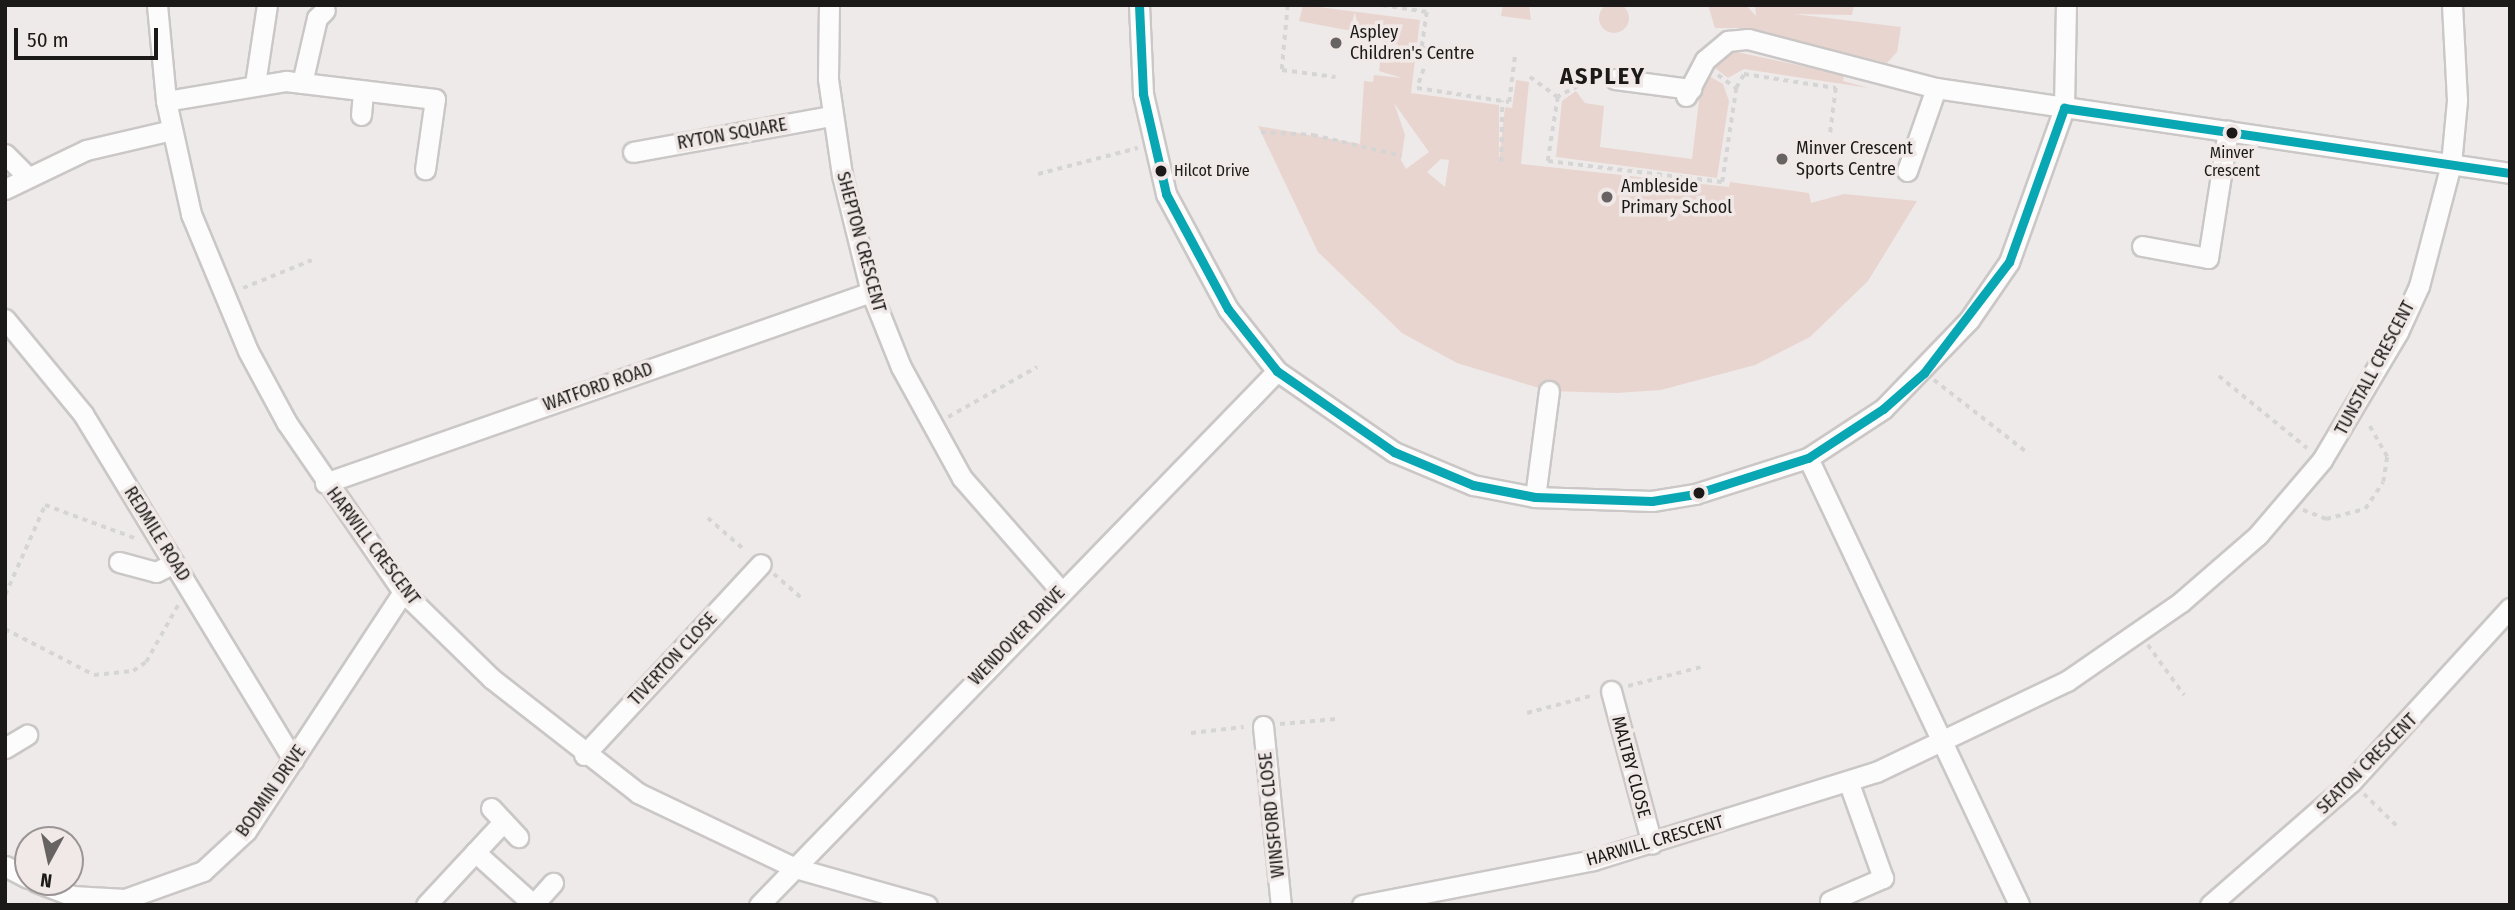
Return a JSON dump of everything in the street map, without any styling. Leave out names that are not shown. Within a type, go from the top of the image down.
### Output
[{"type":"street","name":"HARWILL CRESCENT","points":[[157,5],[166,101],[191,215],[247,351],[326,483],[403,592],[491,678],[584,755],[696,825],[795,868],[927,905]]},
{"type":"street","points":[[256,84],[267,5]]},
{"type":"street","name":"SHEPTON CRESCENT","points":[[829,5],[832,116],[871,292],[931,427],[1010,540],[1060,590]]},
{"type":"street","points":[[1139,5],[1140,68],[1153,145],[1187,242],[1277,371],[1394,452],[1473,485],[1535,497],[1652,501],[1706,492],[1808,458],[1924,373],[2009,262],[2064,108],[2066,5]]},
{"type":"street","name":"TUNSTALL CRESCENT","points":[[1940,745],[2067,681],[2140,634],[2287,502],[2322,460],[2356,410],[2418,286],[2451,164],[2457,100],[2452,5]]},
{"type":"street","points":[[302,83],[317,18],[325,10]]},
{"type":"street","points":[[1615,79],[1688,92],[1705,60],[1728,41],[1748,39],[1936,88],[2510,173]]},
{"type":"street","points":[[166,101],[256,84],[302,83],[435,99],[425,169]]},
{"type":"street","points":[[1907,171],[1936,88]]},
{"type":"street","points":[[361,114],[363,91]]},
{"type":"street","name":"RYTON SQUARE","points":[[633,152],[832,116]]},
{"type":"street","points":[[5,189],[27,176],[86,150],[171,130]]},
{"type":"street","points":[[2142,246],[2208,258],[2228,131]]},
{"type":"street","points":[[5,154],[27,176]]},
{"type":"street","name":"WATFORD ROAD","points":[[326,483],[871,292]]},
{"type":"street","name":"REDMILE ROAD","points":[[5,319],[83,414],[293,760]]},
{"type":"street","name":"WENDOVER DRIVE","points":[[760,905],[1060,590],[1277,371]]},
{"type":"street","points":[[1535,497],[1549,391]]},
{"type":"street","points":[[1808,458],[1940,745],[2019,905]]},
{"type":"street","points":[[119,562],[156,572],[174,563]]},
{"type":"street","name":"TIVERTON CLOSE","points":[[584,755],[761,564]]},
{"type":"street","name":"BODMIN DRIVE","points":[[84,895],[99,899],[177,885],[225,853],[293,760],[403,592]]},
{"type":"street","name":"SEATON CRESCENT","points":[[2210,905],[2351,782],[2510,608]]},
{"type":"street","name":"MALTBY CLOSE","points":[[1611,691],[1652,844]]},
{"type":"street","name":"WINSFORD CLOSE","points":[[1263,726],[1281,905]]},
{"type":"street","points":[[5,748],[27,735]]},
{"type":"street","name":"HARWILL CRESCENT","points":[[1362,905],[1510,880],[1652,844],[1849,781],[1940,745]]},
{"type":"street","points":[[1830,901],[1883,878],[1849,781]]},
{"type":"street","points":[[426,905],[475,852],[497,815],[519,837]]},
{"type":"street","points":[[475,852],[533,904],[553,883]]},
{"type":"path","points":[[1288,5],[1282,70],[1336,77]]},
{"type":"path","points":[[1382,5],[1427,12],[1422,48],[1453,51]]},
{"type":"path","points":[[1424,69],[1417,88],[1509,102],[1515,54]]},
{"type":"path","points":[[1615,79],[1592,76],[1558,97],[1548,161],[1722,182],[1736,88],[1744,74],[1836,88],[1830,135]]},
{"type":"path","points":[[1530,76],[1558,97]]},
{"type":"path","points":[[1501,162],[1502,101]]},
{"type":"path","points":[[1261,132],[1313,135],[1402,156]]},
{"type":"path","points":[[1038,174],[1153,145]]},
{"type":"path","points":[[224,295],[312,260]]},
{"type":"path","points":[[931,427],[1037,367]]},
{"type":"path","points":[[1924,373],[2029,454]]},
{"type":"path","points":[[2219,376],[2322,460]]},
{"type":"path","points":[[2287,502],[2326,519],[2365,509],[2383,482],[2387,457],[2356,410]]},
{"type":"path","points":[[5,595],[45,505],[130,538],[159,538]]},
{"type":"path","points":[[5,629],[94,676],[133,671],[193,592]]},
{"type":"path","points":[[2140,634],[2184,695]]},
{"type":"path","points":[[2351,782],[2398,827]]},
{"type":"shaded area","points":[[1614,3],[1625,7],[1629,18],[1625,29],[1614,33],[1603,29],[1599,18],[1603,7]]},
{"type":"shaded area","points":[[1303,5],[1420,20],[1411,93],[1499,105],[1499,162],[1505,107],[1512,108],[1516,80],[1529,82],[1521,164],[1729,187],[1730,182],[1809,193],[1811,203],[1844,194],[1917,201],[1868,281],[1810,337],[1755,365],[1661,390],[1617,393],[1549,391],[1457,363],[1402,333],[1318,252],[1258,126],[1360,144],[1364,81],[1373,82],[1374,75],[1402,78],[1379,71],[1383,37],[1299,21]],"holes":[[[1394,103],[1429,152],[1406,169],[1401,160],[1405,135]],[[1441,159],[1449,160],[1445,187],[1427,172]]]},
{"type":"shaded area","points":[[1503,5],[1529,5],[1531,20],[1501,16]]},
{"type":"shaded area","points":[[1708,5],[1746,5],[1756,16],[1755,5],[1854,5],[1852,15],[1794,14],[1901,27],[1897,52],[1887,63],[1746,28],[1715,28]]},
{"type":"shaded area","points":[[1732,51],[1844,75],[1843,81],[1869,88],[1744,69],[1728,78],[1711,65]]},
{"type":"shaded area","points":[[1709,76],[1723,84],[1729,101],[1717,178],[1556,157],[1562,101],[1576,91],[1585,103],[1604,106],[1600,147],[1692,159],[1699,101],[1693,100]]},
{"type":"transit line","points":[[1139,5],[1143,94],[1166,194],[1228,309],[1277,371],[1394,452],[1473,485],[1535,497],[1652,501],[1695,494],[1808,458],[1883,409],[1924,373],[2009,262],[2064,108],[2510,173]]},
{"type":"place","name":"Aspley Children's Centre","points":[[1336,43]]},
{"type":"place","name":"Minver Crescent","points":[[2232,133]]},
{"type":"place","name":"Minver Crescent Sports Centre","points":[[1782,159]]},
{"type":"place","name":"Hilcot Drive","points":[[1161,171]]},
{"type":"place","name":"Ambleside Primary School","points":[[1607,197]]},
{"type":"district","name":"ASPLEY","points":[[1603,77]]}]
